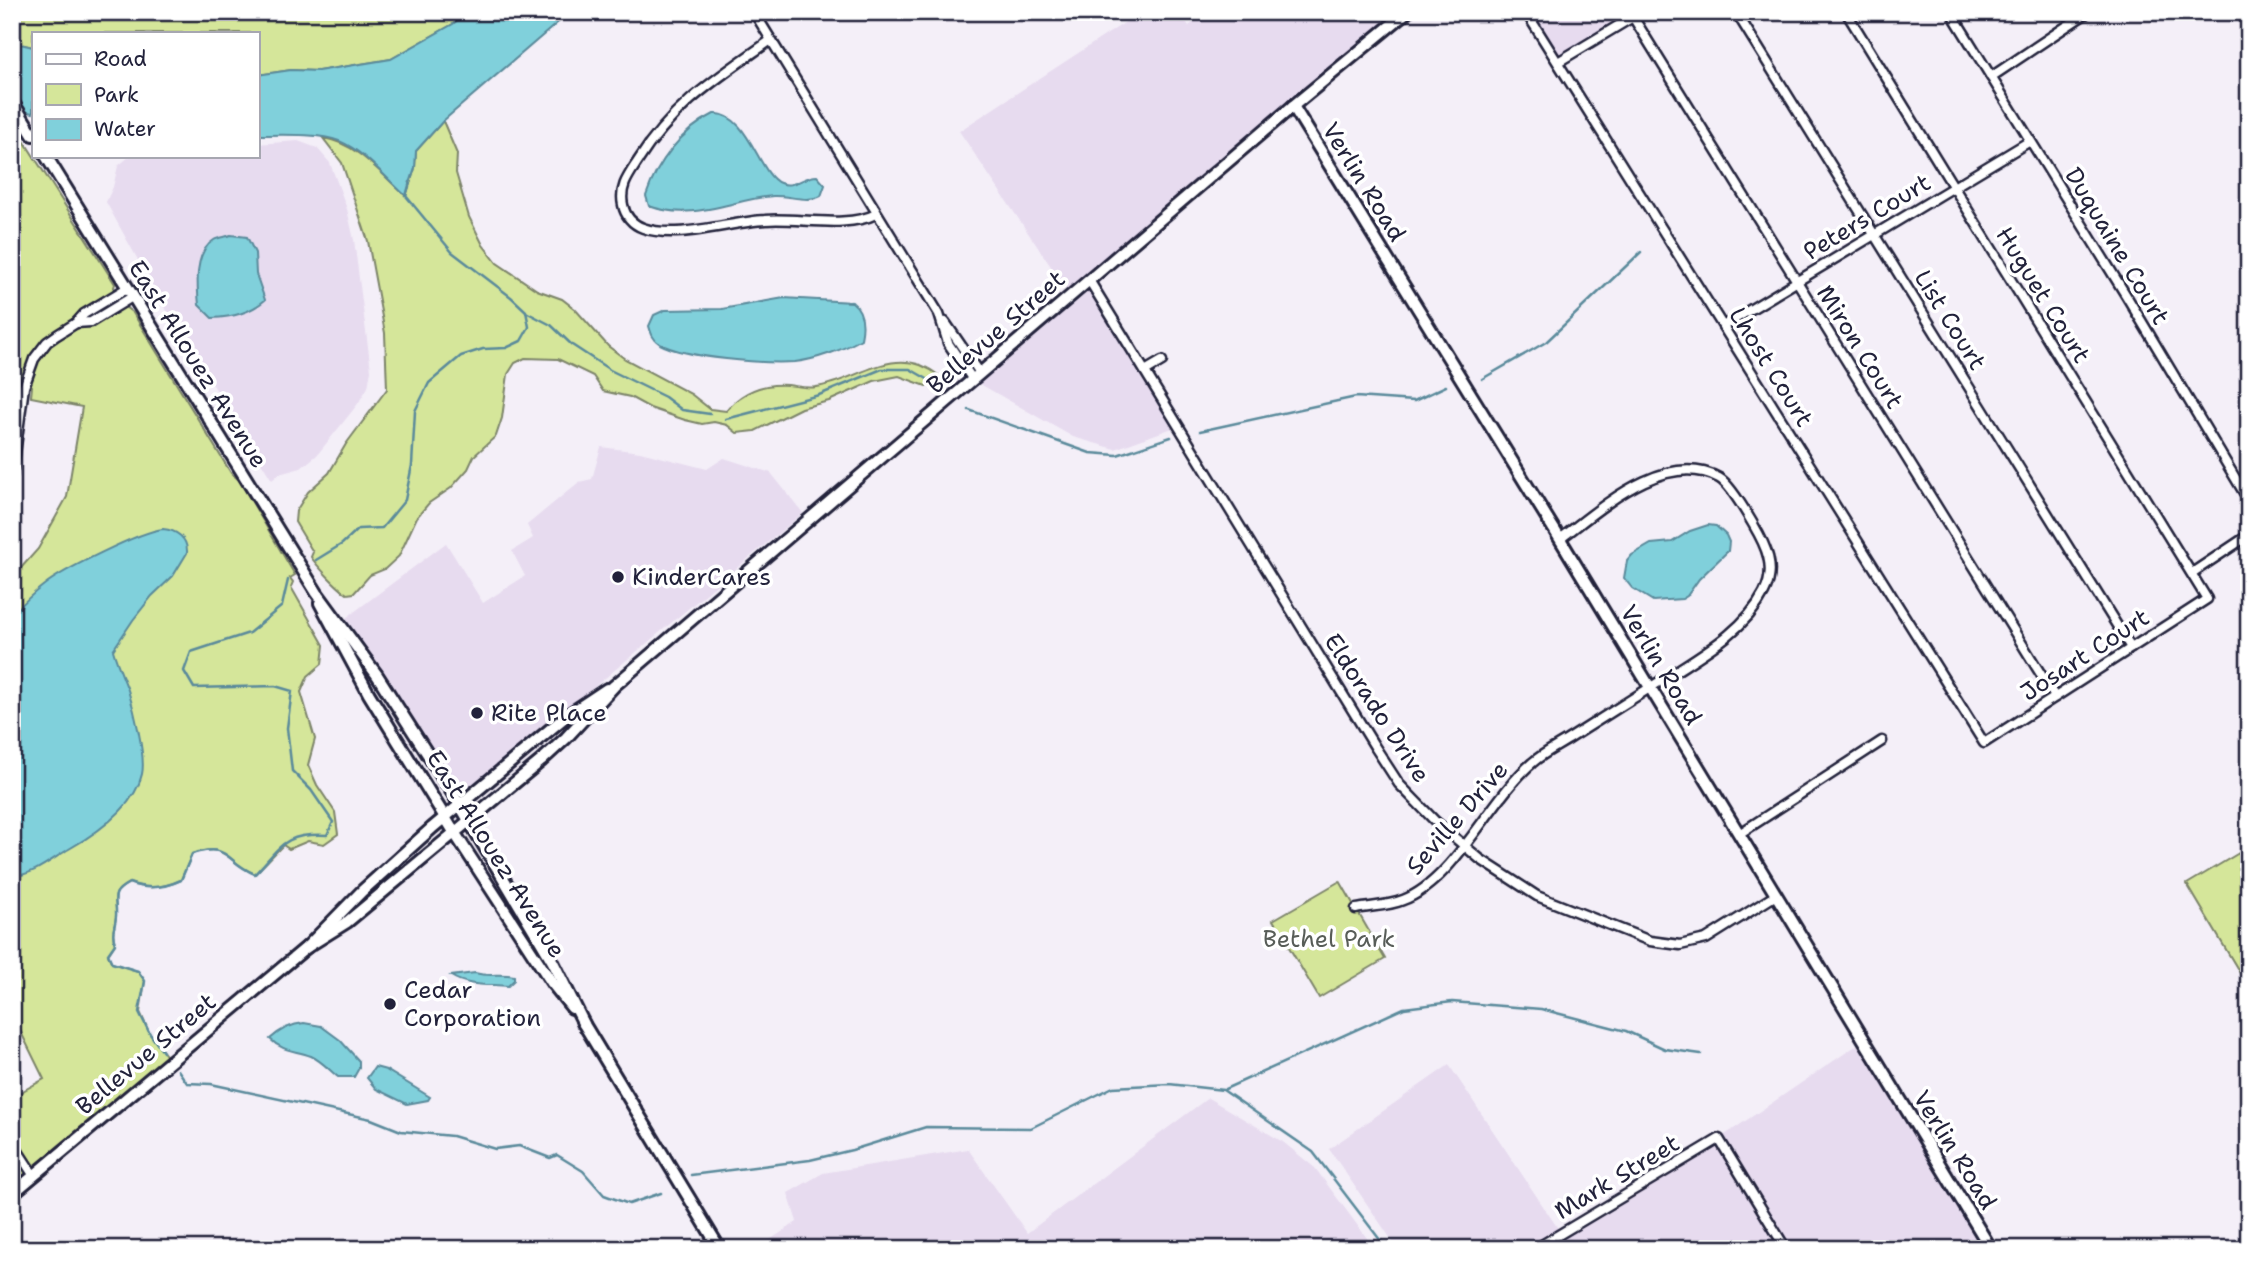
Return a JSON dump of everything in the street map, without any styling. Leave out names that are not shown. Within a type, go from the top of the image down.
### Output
[{"type":"street","points":[[754,12],[939,314],[948,343],[977,377]]},
{"type":"street","name":"Bellevue Street","points":[[307,947],[347,922],[469,821],[566,738],[614,685],[1407,12]]},
{"type":"street","name":"Lhost Court","points":[[1527,12],[1984,743]]},
{"type":"street","name":"List Court","points":[[1736,12],[2131,648]]},
{"type":"street","name":"Huguet Court","points":[[1846,12],[2207,599]]},
{"type":"street","name":"Duquaine Court","points":[[1951,12],[2249,501]]},
{"type":"street","points":[[1991,77],[2088,12]]},
{"type":"street","points":[[1558,62],[1637,15]]},
{"type":"street","name":"Miron Court","points":[[1637,15],[1797,281],[2055,697]]},
{"type":"street","points":[[771,40],[687,101],[652,138],[625,181],[623,207],[629,220],[642,228],[685,231],[768,219],[851,221],[876,214]]},
{"type":"street","points":[[12,101],[32,133]]},
{"type":"street","name":"Verlin Road","points":[[1293,106],[1560,539],[1991,1249]]},
{"type":"street","name":"Peters Court","points":[[1723,326],[2030,141]]},
{"type":"street","name":"East Allouez Avenue","points":[[47,158],[317,593],[377,675],[460,806],[553,962],[584,1024],[720,1249]]},
{"type":"street","name":"Eldorado Drive","points":[[1089,280],[1399,784],[1435,821],[1480,859],[1537,896],[1650,941],[1680,945],[1706,939],[1776,895]]},
{"type":"street","points":[[12,476],[24,387],[30,368],[47,342],[76,323],[91,322],[130,292]]},
{"type":"street","points":[[1144,371],[1163,361]]},
{"type":"street","points":[[1560,539],[1631,487],[1660,475],[1690,470],[1720,478],[1752,522],[1770,556],[1770,575],[1765,593],[1745,620],[1698,657],[1650,688]]},
{"type":"street","points":[[2192,573],[2249,535]]},
{"type":"street","name":"East Allouez Avenue","points":[[317,593],[327,619],[369,694],[445,818],[552,982],[584,1024]]},
{"type":"street","name":"Josart Court","points":[[1984,743],[2207,599]]},
{"type":"street","name":"Bellevue Street","points":[[12,1194],[307,947],[362,891],[445,818],[565,717],[614,685]]},
{"type":"street","name":"Seville Drive","points":[[1356,909],[1402,901],[1434,882],[1512,781],[1534,761],[1650,688]]},
{"type":"street","points":[[1739,834],[1882,741]]},
{"type":"street","name":"Mark Street","points":[[1535,1249],[1719,1139],[1786,1249]]},
{"type":"street","points":[[12,1142],[34,1176]]},
{"type":"shaded area","points":[[1141,12],[1179,12],[1189,26],[1205,12],[1407,12],[1089,280],[1178,426],[1115,449],[1073,437],[973,380],[1071,296],[959,131]]},
{"type":"shaded area","points":[[1526,12],[1641,12],[1558,62]]},
{"type":"shaded area","points":[[298,141],[317,148],[330,163],[347,209],[354,240],[371,370],[368,387],[357,405],[317,455],[301,468],[279,474],[272,480],[159,298],[106,202],[118,166],[128,158],[259,158],[259,144]]},
{"type":"shaded area","points":[[601,447],[640,452],[707,469],[724,458],[771,473],[803,513],[477,785],[462,788],[450,783],[346,618],[446,543],[483,603],[525,576],[512,551],[533,538],[527,525],[579,482],[592,479]]},
{"type":"shaded area","points":[[1863,1041],[1991,1249],[1398,1249],[1329,1149],[1449,1065],[1561,1233],[1719,1139]]},
{"type":"shaded area","points":[[1208,1098],[1283,1142],[1315,1168],[1375,1249],[756,1249],[797,1222],[788,1193],[823,1173],[968,1149],[1027,1233]]},
{"type":"green space","points":[[12,12],[467,12],[453,24],[391,59],[318,71],[291,70],[259,75],[259,32],[32,32],[32,47],[12,42]]},
{"type":"green space","points":[[443,121],[457,154],[456,173],[469,217],[483,245],[497,263],[537,290],[562,299],[575,309],[608,346],[625,359],[691,394],[710,409],[726,411],[746,393],[762,387],[816,387],[893,363],[908,362],[923,366],[939,376],[933,385],[926,386],[899,376],[874,381],[829,401],[801,408],[755,431],[737,433],[727,425],[685,420],[650,408],[630,397],[603,391],[593,376],[558,359],[525,358],[515,363],[508,374],[502,418],[496,436],[474,456],[468,469],[451,488],[429,503],[417,517],[399,556],[385,569],[370,575],[354,593],[347,594],[311,557],[313,552],[295,522],[296,511],[308,492],[329,473],[346,444],[387,389],[385,333],[368,241],[342,163],[323,138],[347,146],[358,153],[406,196],[415,168],[416,151]]},
{"type":"green space","points":[[12,122],[32,153],[32,158],[35,158],[115,284],[112,293],[105,298],[114,312],[125,307],[133,313],[231,473],[239,480],[295,575],[290,578],[293,582],[291,587],[324,645],[322,664],[308,676],[301,692],[315,739],[308,765],[317,785],[335,812],[338,834],[324,844],[308,841],[289,849],[283,845],[255,874],[220,852],[204,851],[192,854],[181,880],[155,887],[129,883],[119,890],[115,897],[115,944],[108,955],[112,963],[138,971],[145,981],[140,1012],[150,1034],[168,1058],[12,1186],[12,1097],[44,1079],[12,1014],[12,578],[38,549],[67,497],[82,407],[31,397],[32,386],[12,382]]},
{"type":"green space","points":[[2249,847],[2249,988],[2187,884]]},
{"type":"green space","name":"Bethel Park","points":[[1340,881],[1385,959],[1319,998],[1273,920]]},
{"type":"water","points":[[467,12],[570,12],[443,121],[416,151],[415,168],[406,196],[366,158],[339,141],[310,136],[259,135],[259,75],[291,70],[318,71],[391,59],[453,24]]},
{"type":"water","points":[[12,42],[32,47],[32,113],[12,109]]},
{"type":"water","points":[[714,114],[726,116],[736,123],[773,178],[780,183],[789,184],[817,176],[825,185],[821,196],[804,199],[773,196],[681,212],[649,206],[646,196],[664,160],[681,138]]},
{"type":"water","points":[[231,235],[247,237],[255,253],[256,274],[265,300],[241,314],[212,318],[199,305],[200,261],[208,245],[214,240]]},
{"type":"water","points":[[784,298],[852,302],[862,319],[861,339],[839,350],[803,361],[746,361],[672,349],[656,340],[649,326],[654,315],[665,310],[722,309]]},
{"type":"water","points":[[1708,525],[1716,526],[1726,535],[1729,542],[1728,551],[1699,579],[1687,596],[1682,599],[1653,601],[1632,588],[1624,578],[1627,561],[1632,555],[1651,544],[1672,542],[1690,531]]},
{"type":"water","points":[[163,529],[180,536],[186,543],[187,553],[173,576],[152,596],[113,650],[128,690],[139,732],[143,766],[138,786],[123,808],[91,835],[35,870],[12,876],[12,615],[40,588],[68,570],[102,552]]},
{"type":"water","points":[[475,973],[514,976],[514,980],[508,986],[486,985],[464,982],[451,976]]},
{"type":"water","points":[[304,1023],[321,1026],[340,1040],[359,1061],[354,1077],[338,1077],[315,1058],[284,1049],[270,1039],[286,1028]]},
{"type":"water","points":[[375,1067],[386,1070],[430,1097],[428,1100],[407,1104],[376,1089],[367,1078]]},
{"type":"waterway","points":[[316,560],[342,544],[358,529],[382,528],[405,500],[412,465],[415,411],[429,383],[461,356],[483,349],[506,348],[521,341],[529,327],[526,311],[452,252],[406,196],[410,182]]},
{"type":"waterway","points":[[1482,379],[1546,342],[1641,252]]},
{"type":"waterway","points":[[526,312],[551,325],[572,345],[610,370],[665,397],[682,410],[710,414]]},
{"type":"waterway","points":[[726,419],[819,395],[882,369],[910,369],[936,384]]},
{"type":"waterway","points":[[1200,431],[1356,397],[1414,401],[1446,386]]},
{"type":"waterway","points":[[969,410],[1090,453],[1117,455],[1171,437]]},
{"type":"waterway","points":[[163,1052],[139,1012],[145,981],[138,971],[112,963],[108,954],[115,944],[113,932],[116,894],[129,883],[155,887],[181,880],[192,854],[204,851],[221,852],[255,874],[285,843],[301,836],[327,835],[333,822],[311,790],[292,771],[287,728],[292,691],[275,686],[194,688],[184,671],[191,652],[249,633],[282,606],[288,580]]},
{"type":"waterway","points":[[1225,1089],[1404,1008],[1452,1002],[1541,1009],[1626,1031],[1665,1049],[1701,1054]]},
{"type":"waterway","points":[[178,1070],[187,1083],[211,1084],[371,1119],[401,1131],[452,1136],[495,1149],[519,1146],[550,1158],[557,1155],[583,1171],[604,1195],[629,1204],[661,1193]]},
{"type":"waterway","points":[[691,1175],[810,1160],[926,1127],[1031,1128],[1113,1087],[1169,1084],[1223,1090],[1313,1152],[1387,1249]]},
{"type":"place","name":"KinderCares","points":[[618,577]]},
{"type":"place","name":"Rite Place","points":[[477,713]]},
{"type":"place","name":"Cedar Corporation","points":[[390,1004]]}]
